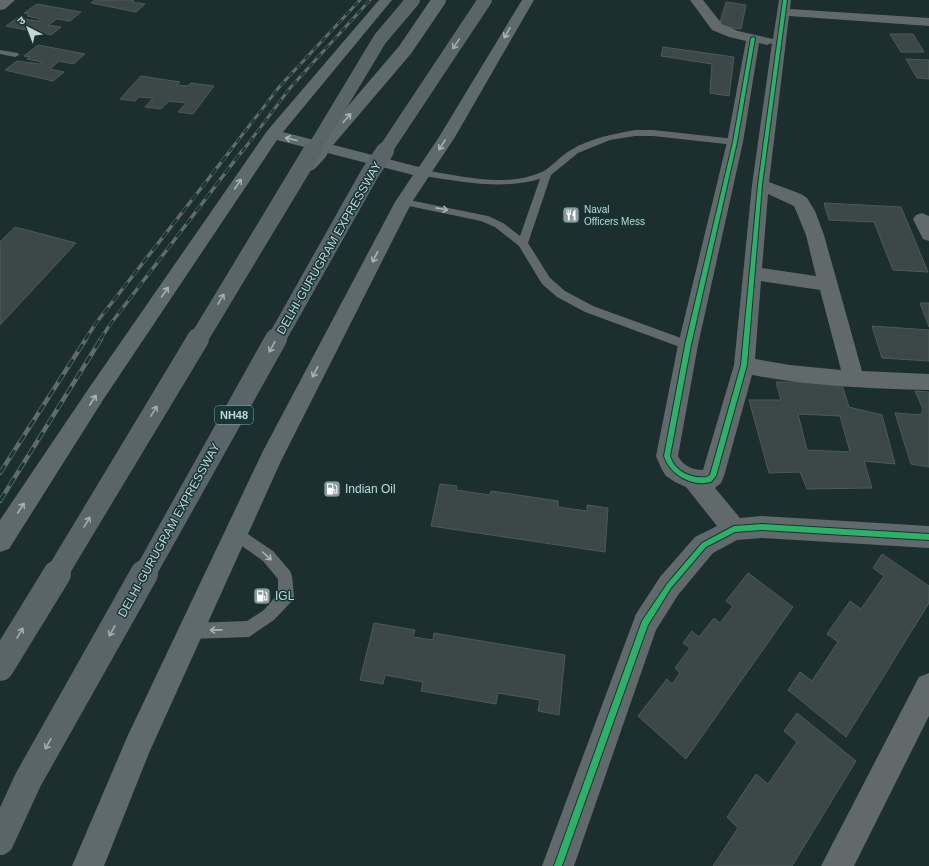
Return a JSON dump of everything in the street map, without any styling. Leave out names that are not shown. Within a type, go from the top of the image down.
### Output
[{"type":"highway","points":[[0,667],[380,39],[412,0]]},
{"type":"highway","name":"DELHI-GURUGRAM EXPRESSWAY","points":[[0,841],[28,780],[370,173],[485,0]]},
{"type":"main road","points":[[0,541],[100,388],[273,134],[386,0]]},
{"type":"main road","points":[[294,179],[405,50],[439,0]]},
{"type":"main road","points":[[88,866],[138,745],[271,458],[404,202],[424,173],[528,0]]},
{"type":"main road","points":[[273,134],[424,173]]},
{"type":"street","points":[[0,6],[9,0]]},
{"type":"street","points":[[696,0],[717,27],[734,34],[778,43]]},
{"type":"street","points":[[753,38],[735,142],[688,345],[667,456],[670,465],[675,470],[701,481],[709,480],[713,476],[744,365],[760,185],[784,6],[929,23]]},
{"type":"street","points":[[735,142],[765,143]]},
{"type":"street","points":[[760,185],[795,198],[804,205],[815,235],[852,378]]},
{"type":"street","points":[[922,219],[929,235]]},
{"type":"street","points":[[753,273],[828,284]]},
{"type":"street","points":[[744,365],[779,372],[929,382]]},
{"type":"street","points":[[694,479],[734,529]]},
{"type":"street","points":[[558,866],[645,623],[669,586],[704,545],[734,529],[762,527],[929,537]]},
{"type":"street","points":[[837,866],[929,687]]},
{"type":"lane","points":[[0,52],[15,55]]},
{"type":"lane","points":[[424,173],[468,180],[506,182],[522,181],[547,174],[575,151],[622,135],[653,133],[735,142]]},
{"type":"lane","points":[[523,243],[547,174]]},
{"type":"lane","points":[[404,202],[484,218],[499,225],[523,243],[546,281],[561,294],[589,309],[688,345]]},
{"type":"lane","points":[[191,631],[249,629],[269,615],[286,597],[286,576],[268,556],[236,533]]},
{"type":"building","points":[[95,0],[134,0],[132,2],[145,4],[136,12],[91,3]]},
{"type":"building","points":[[726,2],[746,5],[741,29],[719,26]]},
{"type":"building","points":[[37,4],[81,12],[70,21],[57,19],[48,25],[61,27],[51,35],[6,26],[17,18],[38,21],[41,19],[27,16],[29,14],[24,13]]},
{"type":"building","points":[[890,34],[913,34],[924,52],[901,52]]},
{"type":"building","points":[[38,45],[85,54],[73,64],[59,61],[50,69],[64,72],[53,81],[5,70],[17,61],[40,64],[42,62],[27,59],[30,57],[24,56]]},
{"type":"building","points":[[663,47],[734,57],[729,96],[710,93],[712,64],[661,56]]},
{"type":"building","points":[[906,59],[929,60],[929,79],[917,78]]},
{"type":"building","points":[[141,76],[180,82],[177,85],[188,86],[191,83],[214,86],[193,114],[178,112],[186,103],[169,101],[161,109],[145,107],[153,98],[139,97],[135,101],[120,99]]},
{"type":"building","points":[[824,203],[901,207],[928,272],[893,270],[874,222],[829,220]]},
{"type":"building","points":[[15,227],[76,243],[0,325],[0,242]]},
{"type":"building","points":[[920,303],[929,303],[929,327]]},
{"type":"building","points":[[872,326],[929,330],[929,361],[882,358]]},
{"type":"building","points":[[776,382],[841,382],[849,407],[882,415],[895,464],[864,461],[872,488],[807,489],[800,472],[769,473],[749,400],[781,400]],"holes":[[[798,414],[840,416],[850,452],[807,450]]]},
{"type":"building","points":[[915,391],[929,392],[929,467],[911,464],[895,413],[921,415],[923,409]]},
{"type":"building","points":[[440,484],[457,486],[456,490],[490,495],[491,491],[558,501],[558,507],[587,511],[587,505],[608,508],[605,552],[431,526]]},
{"type":"building","points":[[882,554],[929,586],[929,603],[846,737],[788,690],[800,672],[812,681],[838,642],[827,634],[850,601],[861,609],[884,576],[873,568]]},
{"type":"building","points":[[748,573],[793,607],[686,759],[638,716],[667,679],[672,684],[680,673],[675,668],[690,648],[683,643],[692,631],[699,637],[714,618],[720,623],[733,606],[726,601]]},
{"type":"building","points":[[374,623],[415,630],[413,637],[433,640],[434,633],[565,655],[559,715],[538,711],[540,700],[498,693],[496,704],[421,691],[423,682],[385,675],[383,684],[360,680]]},
{"type":"building","points":[[797,713],[856,761],[792,866],[713,866],[738,828],[727,817],[756,774],[768,784],[797,742],[784,731]]},
{"type":"railway","points":[[229,152],[280,86],[360,0]]},
{"type":"railway","points":[[242,152],[290,88],[370,0]]},
{"type":"railway","points":[[85,340],[96,323],[230,151]]},
{"type":"railway","points":[[100,340],[109,326],[242,151]]},
{"type":"railway","points":[[0,473],[86,339]]},
{"type":"railway","points":[[0,501],[101,339]]},
{"type":"cycle path","points":[[753,38],[735,142],[688,345],[667,456],[674,469],[683,475],[699,480],[709,480],[713,476],[744,365],[760,185],[785,0]]},
{"type":"cycle path","points":[[558,866],[645,623],[669,586],[704,545],[734,529],[762,527],[929,537]]},
{"type":"place","name":"Naval Officers Mess","points":[[571,215]]},
{"type":"place","name":"Indian Oil","points":[[332,489]]},
{"type":"place","name":"IGL","points":[[262,596]]}]
